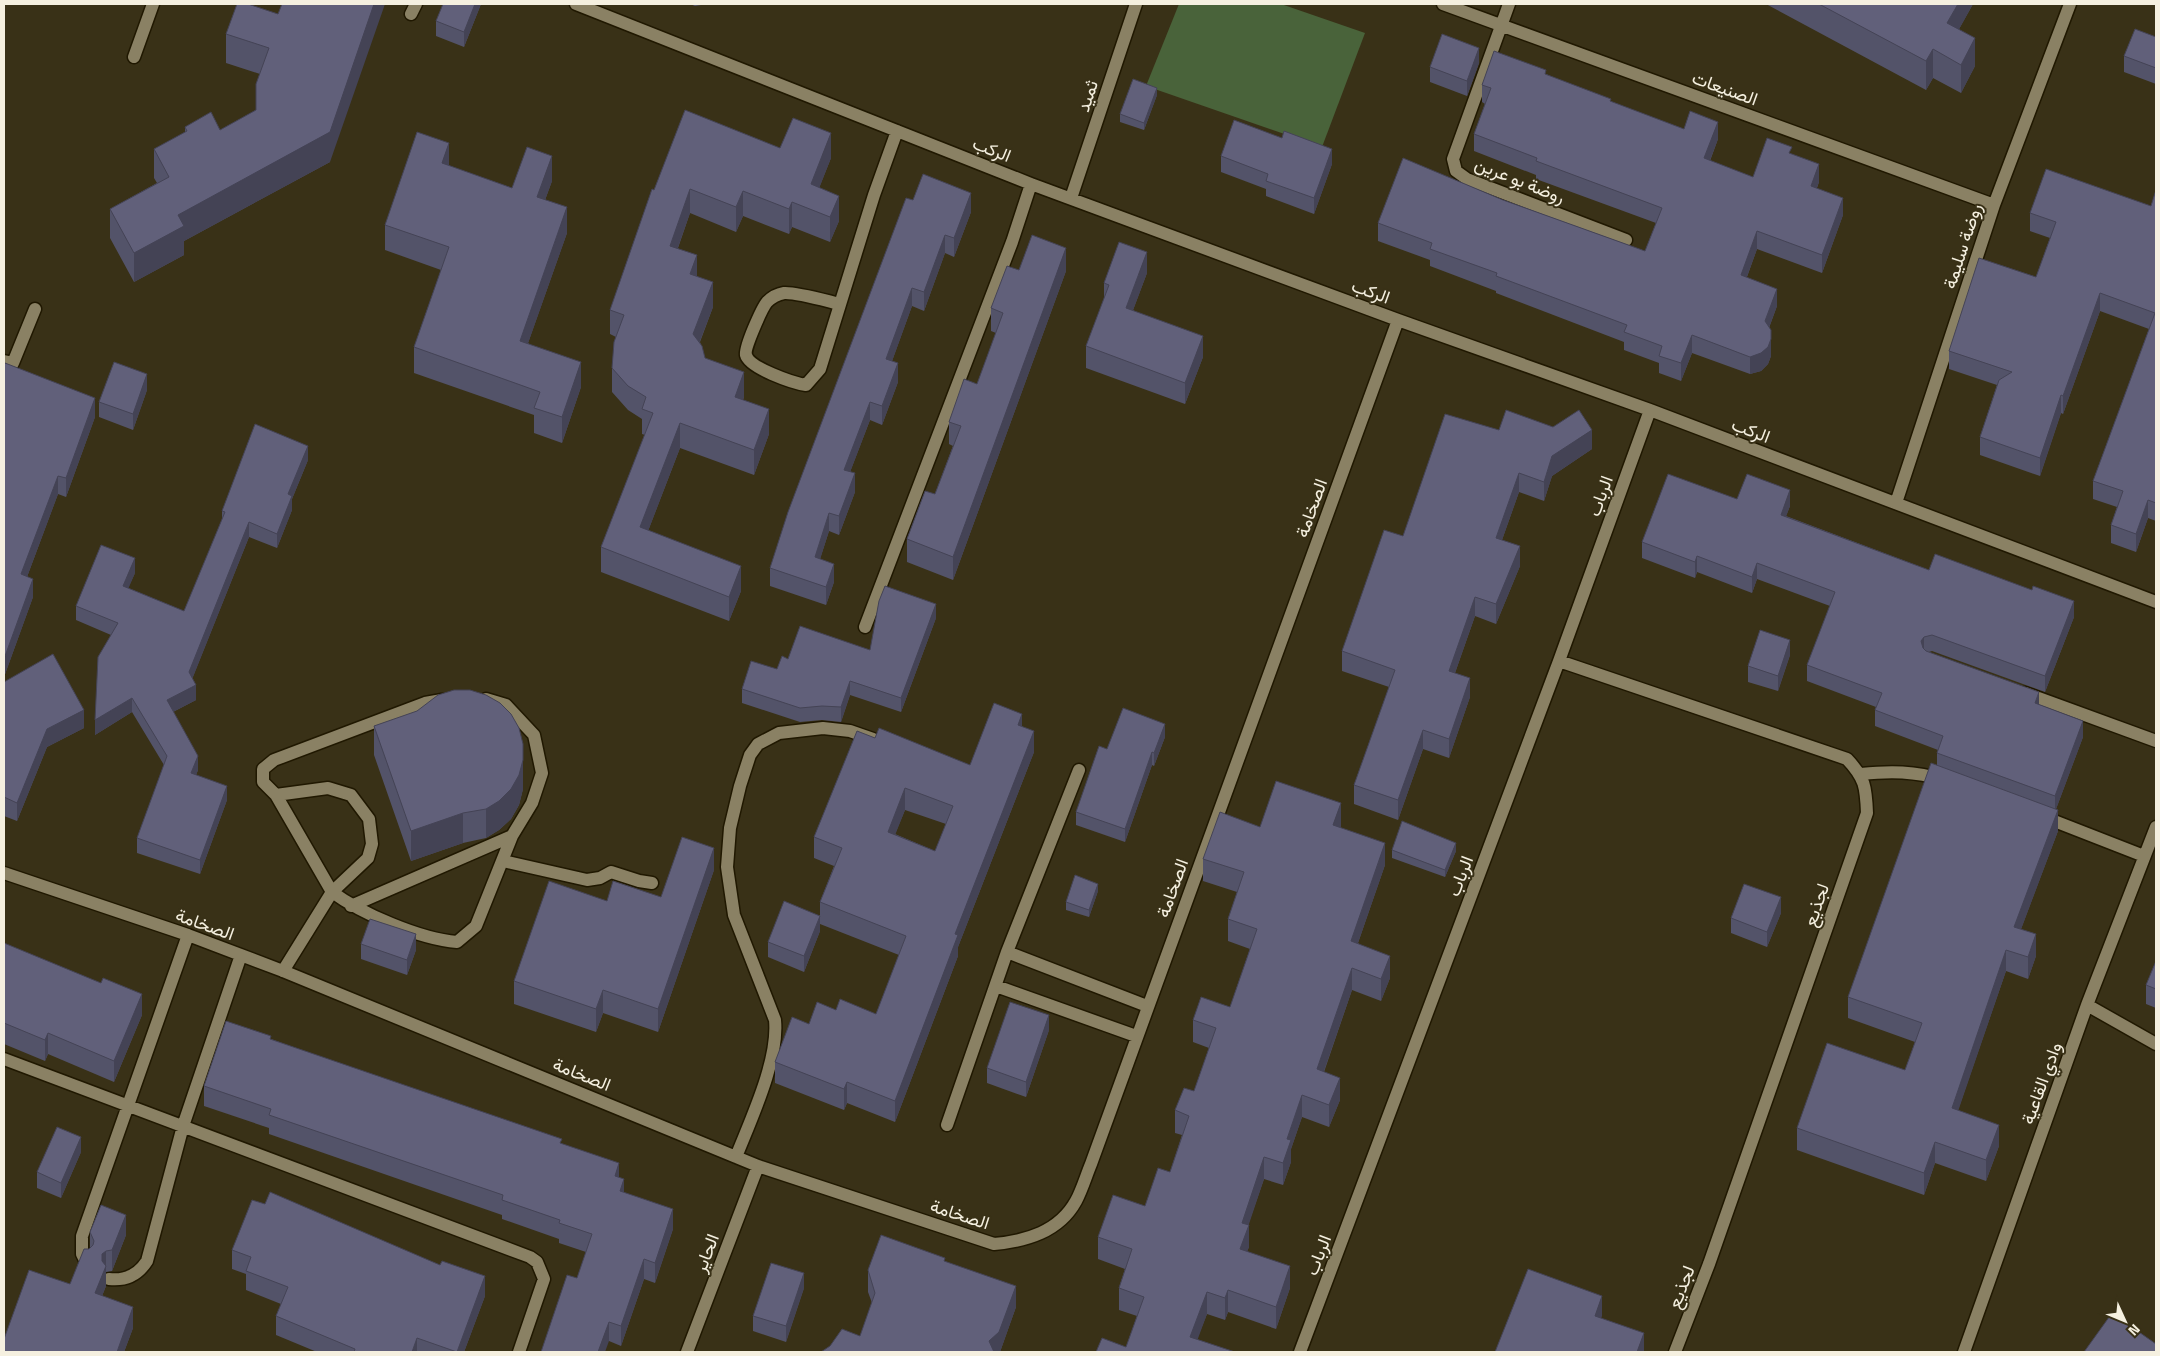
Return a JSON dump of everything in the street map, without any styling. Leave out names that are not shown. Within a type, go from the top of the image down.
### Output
[{"type":"street","points":[[134,56],[152,4]]},
{"type":"street","name":"الركب","points":[[576,4],[1031,184],[1398,320],[1650,410],[2156,602]]},
{"type":"street","name":"ثميد","points":[[1071,198],[1136,4]]},
{"type":"street","name":"الصنيعات","points":[[1443,4],[1994,205]]},
{"type":"street","name":"روضة بو عرين","points":[[1509,4],[1453,159],[1456,171],[1467,179],[1626,240]]},
{"type":"street","name":"روضة سليمة","points":[[1896,503],[1994,205],[2070,4]]},
{"type":"street","points":[[840,304],[785,293],[775,296],[766,303],[747,345],[746,355],[750,362],[790,382],[806,385],[820,369],[896,130]]},
{"type":"street","points":[[865,627],[1012,242],[1031,184]]},
{"type":"street","points":[[4,361],[12,363],[35,309]]},
{"type":"street","name":"الصخامة","points":[[4,873],[188,935],[283,971],[758,1166],[994,1244],[1020,1241],[1039,1234],[1059,1222],[1076,1202],[1398,320]]},
{"type":"street","name":"الرباب","points":[[1300,1352],[1559,661],[1650,410]]},
{"type":"street","points":[[1559,661],[1848,759],[1861,774],[1893,771],[1926,774],[1952,783]]},
{"type":"street","points":[[2012,689],[2156,741]]},
{"type":"street","points":[[451,698],[425,703],[274,760],[263,769],[263,782],[276,795],[332,892],[351,906],[436,940],[457,942],[476,926],[512,836],[532,803],[542,773],[534,735],[506,705],[476,696]]},
{"type":"street","points":[[736,1156],[758,1100],[776,1038],[772,1012],[734,915],[727,867],[730,828],[750,755],[758,744],[779,733],[823,728],[850,731],[884,743]]},
{"type":"street","points":[[947,1125],[1007,952],[1079,770]]},
{"type":"street","name":"لجذيع","points":[[1675,1352],[1709,1264],[1867,813],[1866,790],[1861,774]]},
{"type":"street","points":[[276,795],[328,788],[352,795],[369,818],[372,844],[368,858],[332,892],[283,971]]},
{"type":"street","points":[[2031,811],[2144,856]]},
{"type":"street","name":"وادي القاعية","points":[[1964,1352],[2087,1005],[2156,827]]},
{"type":"street","points":[[351,906],[512,836]]},
{"type":"street","points":[[503,861],[587,880],[600,878],[611,872],[639,882],[652,882]]},
{"type":"street","points":[[86,1262],[82,1254],[82,1236],[188,935]]},
{"type":"street","points":[[1007,952],[1147,1006]]},
{"type":"street","points":[[109,1279],[118,1280],[136,1274],[147,1260],[183,1126],[241,955]]},
{"type":"street","points":[[996,986],[1136,1036]]},
{"type":"street","points":[[2087,1005],[2156,1044]]},
{"type":"street","points":[[4,1059],[530,1257],[537,1262],[544,1279],[518,1352]]},
{"type":"street","name":"الحاير","points":[[687,1352],[758,1166]]},
{"type":"green space","points":[[1179,4],[1281,4],[1365,33],[1322,147],[1146,86]]},
{"type":"building","points":[[237,4],[248,4],[278,14],[282,4],[374,4],[330,132],[178,215],[184,226],[134,253],[110,209],[169,177],[154,149],[187,131],[185,127],[211,112],[220,130],[256,110],[256,84],[269,48],[226,34]]},
{"type":"building","points":[[443,4],[475,4],[464,32],[436,21]]},
{"type":"building","points":[[1819,4],[1958,4],[1947,23],[1975,38],[1961,65],[1933,49],[1926,61]]},
{"type":"building","points":[[2135,29],[2156,37],[2156,68],[2124,56]]},
{"type":"building","points":[[1442,34],[1479,48],[1467,81],[1430,67]]},
{"type":"building","points":[[1494,51],[1546,70],[1545,74],[1611,99],[1610,101],[1684,129],[1690,111],[1718,122],[1704,158],[1753,177],[1767,138],[1792,147],[1789,153],[1819,164],[1811,186],[1843,198],[1822,255],[1757,231],[1741,275],[1777,289],[1765,321],[1771,330],[1771,339],[1768,347],[1761,353],[1750,357],[1692,335],[1681,363],[1659,356],[1662,346],[1624,332],[1627,325],[1496,276],[1497,273],[1430,249],[1432,243],[1378,223],[1403,158],[1503,200],[1645,251],[1662,208],[1536,161],[1537,158],[1474,134],[1491,88],[1482,85]]},
{"type":"building","points":[[1133,79],[1157,88],[1144,123],[1120,114]]},
{"type":"building","points":[[685,110],[780,148],[793,118],[831,133],[811,184],[839,196],[830,217],[792,202],[789,209],[743,191],[736,207],[690,189],[670,246],[697,255],[690,274],[713,282],[693,334],[702,346],[705,358],[744,372],[735,397],[769,409],[754,450],[680,423],[640,527],[741,566],[729,597],[601,547],[653,413],[642,409],[646,397],[628,386],[612,368],[614,342],[624,315],[610,310],[652,189],[654,190]]},
{"type":"building","points":[[1234,120],[1282,138],[1284,131],[1332,149],[1314,198],[1266,181],[1268,174],[1221,156]]},
{"type":"building","points":[[417,132],[449,143],[442,163],[512,188],[527,147],[552,156],[537,197],[567,207],[520,341],[581,362],[562,417],[534,408],[540,392],[414,347],[449,247],[385,225]]},
{"type":"building","points":[[2046,169],[2151,206],[2156,190],[2156,503],[2148,500],[2136,534],[2111,525],[2123,491],[2093,481],[2155,313],[2100,293],[2063,396],[2061,395],[2040,458],[1980,437],[1999,380],[2012,372],[1949,351],[1979,258],[2036,277],[2056,222],[2030,213]]},
{"type":"building","points":[[923,174],[971,193],[954,238],[945,235],[924,292],[912,288],[886,359],[898,363],[882,406],[870,402],[844,470],[855,473],[839,516],[829,513],[815,557],[834,564],[826,587],[770,568],[788,512],[906,198],[913,200]]},
{"type":"building","points":[[1032,235],[1066,248],[953,557],[907,539],[925,491],[935,494],[961,426],[949,422],[964,379],[977,384],[1003,313],[991,308],[1007,266],[1019,270]]},
{"type":"building","points":[[1119,242],[1147,252],[1126,308],[1203,336],[1185,383],[1086,346],[1109,285],[1104,283]]},
{"type":"building","points":[[114,362],[147,374],[133,414],[99,402]]},
{"type":"building","points":[[5,363],[95,398],[66,478],[58,476],[21,574],[33,579],[4,659],[4,366]]},
{"type":"building","points":[[1506,410],[1553,427],[1579,410],[1592,430],[1552,456],[1544,482],[1519,473],[1496,538],[1520,546],[1496,604],[1475,597],[1449,671],[1470,678],[1449,739],[1423,730],[1398,800],[1354,785],[1395,670],[1342,651],[1384,530],[1403,536],[1445,414],[1499,430]]},
{"type":"building","points":[[255,424],[308,446],[288,494],[292,496],[277,534],[249,522],[189,672],[196,685],[167,700],[198,756],[191,773],[227,786],[200,860],[137,838],[167,756],[132,698],[95,720],[98,657],[118,623],[76,606],[101,545],[135,558],[123,586],[184,611],[225,512],[222,511]]},
{"type":"building","points":[[1668,474],[1737,499],[1747,474],[1790,490],[1781,515],[1929,570],[1935,554],[2032,590],[2033,586],[2074,601],[2045,676],[1932,635],[1924,637],[1921,641],[1926,651],[2039,692],[2035,703],[2083,721],[2055,796],[1937,753],[1943,736],[1875,710],[1882,693],[1807,665],[1835,592],[1757,563],[1752,577],[1697,556],[1695,562],[1642,542]]},
{"type":"building","points":[[885,586],[936,604],[901,698],[850,681],[841,707],[800,708],[742,689],[751,661],[777,669],[782,656],[788,659],[800,626],[870,650],[879,601]]},
{"type":"building","points":[[1760,630],[1790,640],[1778,676],[1748,666]]},
{"type":"building","points":[[53,654],[84,710],[47,729],[17,803],[4,797],[4,682]]},
{"type":"building","points":[[454,690],[470,690],[486,695],[500,703],[511,714],[519,728],[523,744],[523,760],[519,775],[511,789],[499,801],[486,809],[463,813],[411,831],[374,726],[417,711],[438,695]]},
{"type":"building","points":[[994,703],[1022,714],[1018,725],[1034,731],[955,934],[958,935],[895,1101],[847,1082],[844,1089],[775,1062],[792,1017],[809,1024],[817,1002],[836,1010],[840,999],[876,1014],[906,936],[820,902],[842,848],[814,837],[857,731],[875,738],[879,728],[970,765]],"holes":[[[905,788],[953,806],[935,851],[888,832]]]},
{"type":"building","points":[[1123,708],[1165,724],[1154,753],[1152,752],[1125,829],[1076,812],[1099,746],[1107,749]]},
{"type":"building","points":[[1931,763],[2058,810],[2014,927],[2036,934],[2028,957],[2006,950],[1952,1108],[1999,1125],[1986,1160],[1935,1142],[1924,1173],[1797,1128],[1827,1043],[1905,1070],[1922,1023],[1848,997]]},
{"type":"building","points":[[1276,781],[1341,803],[1333,825],[1385,843],[1351,941],[1390,956],[1381,979],[1352,968],[1317,1069],[1340,1078],[1329,1105],[1302,1095],[1287,1139],[1291,1140],[1283,1163],[1264,1157],[1242,1223],[1249,1225],[1240,1249],[1290,1266],[1276,1307],[1228,1290],[1225,1298],[1207,1292],[1190,1337],[1235,1352],[1096,1352],[1102,1338],[1126,1347],[1144,1297],[1119,1288],[1132,1249],[1098,1237],[1113,1195],[1145,1206],[1158,1168],[1170,1172],[1189,1116],[1175,1110],[1184,1088],[1194,1091],[1216,1028],[1193,1020],[1201,997],[1230,1007],[1257,929],[1228,919],[1244,872],[1203,859],[1220,812],[1260,827]]},
{"type":"building","points":[[1402,821],[1456,843],[1445,870],[1392,850]]},
{"type":"building","points":[[682,837],[714,848],[658,1009],[603,990],[596,1009],[514,981],[549,881],[607,901],[613,881],[661,897]]},
{"type":"building","points":[[1075,875],[1098,884],[1089,910],[1066,902]]},
{"type":"building","points":[[1744,884],[1781,897],[1767,932],[1731,918]]},
{"type":"building","points":[[784,901],[820,916],[804,956],[768,942]]},
{"type":"building","points":[[370,919],[416,934],[407,960],[361,944]]},
{"type":"building","points":[[4,943],[101,983],[103,978],[142,994],[114,1061],[48,1033],[45,1040],[4,1023]]},
{"type":"building","points":[[2156,961],[2156,989],[2146,985]]},
{"type":"building","points":[[1010,1002],[1049,1015],[1026,1082],[987,1068]]},
{"type":"building","points":[[226,1021],[271,1036],[270,1039],[562,1139],[560,1143],[619,1163],[615,1176],[624,1179],[620,1191],[673,1209],[655,1263],[644,1259],[621,1326],[609,1322],[598,1352],[541,1352],[567,1275],[577,1278],[592,1234],[559,1223],[560,1220],[502,1200],[503,1195],[269,1115],[271,1109],[204,1086]]},
{"type":"building","points":[[57,1127],[81,1137],[61,1183],[37,1172]]},
{"type":"building","points":[[270,1192],[440,1265],[442,1261],[485,1276],[457,1352],[417,1338],[412,1352],[354,1352],[355,1349],[276,1316],[288,1287],[246,1271],[251,1257],[232,1250],[252,1200],[265,1204]]},
{"type":"building","points":[[101,1205],[126,1215],[112,1250],[102,1254],[102,1261],[106,1266],[95,1293],[133,1307],[117,1352],[4,1352],[4,1339],[29,1270],[70,1284],[84,1249],[89,1249],[93,1245],[94,1241],[90,1232]]},
{"type":"building","points":[[881,1235],[945,1258],[944,1261],[1016,1286],[999,1332],[989,1341],[994,1352],[821,1352],[830,1346],[842,1329],[860,1336],[875,1293],[868,1270]]},
{"type":"building","points":[[771,1263],[804,1273],[786,1326],[753,1316]]},
{"type":"building","points":[[1528,1269],[1602,1296],[1595,1316],[1644,1333],[1637,1352],[1495,1352]]},
{"type":"building","points":[[2112,1313],[2156,1344],[2156,1352],[2084,1352]]}]
